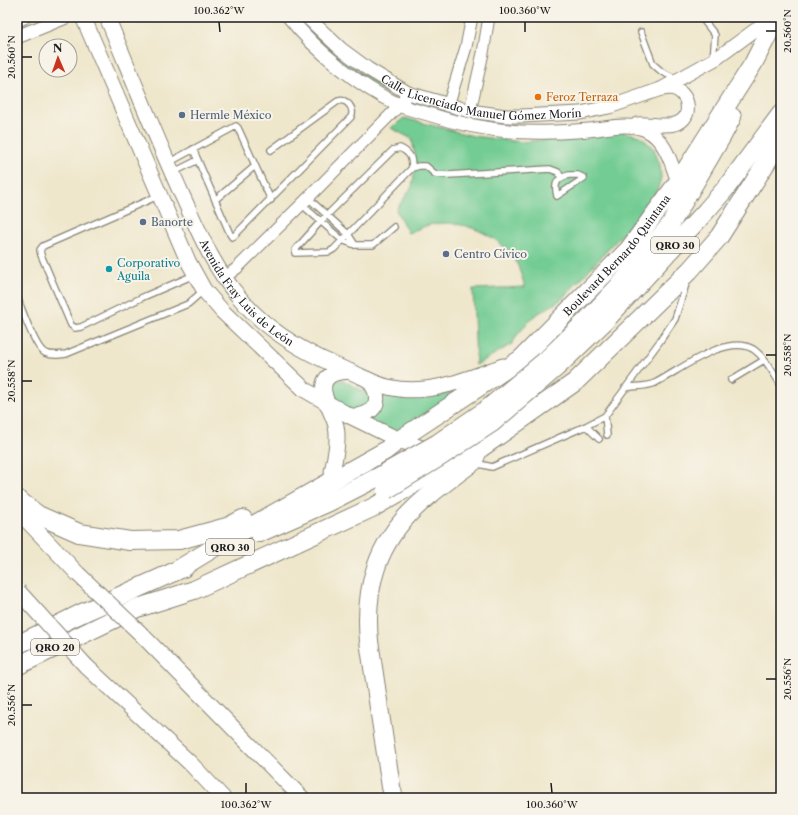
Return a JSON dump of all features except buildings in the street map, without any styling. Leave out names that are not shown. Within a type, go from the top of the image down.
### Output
[{"type":"highway","name":"Boulevard Bernardo Quintana","points":[[399,440],[521,359],[629,249],[678,182],[753,64],[777,17]]},
{"type":"highway","name":"QRO 30","points":[[552,364],[587,320],[619,286],[670,226],[722,136],[740,100],[753,64]]},
{"type":"highway","name":"QRO 30","points":[[80,614],[329,502],[382,484],[438,443],[552,364],[605,321],[706,211],[726,188],[781,114]]},
{"type":"highway","name":"QRO 30","points":[[455,460],[475,456],[517,423],[575,382],[690,270],[719,237],[770,157],[781,136]]},
{"type":"highway","points":[[517,423],[483,433],[472,432],[466,429],[463,423],[463,416],[467,409],[527,366],[627,266],[629,249]]},
{"type":"highway","points":[[17,500],[38,514],[79,533],[130,542],[179,540],[227,527],[273,504],[374,449],[399,440]]},
{"type":"highway","points":[[174,572],[338,476],[385,451],[399,440]]},
{"type":"highway","points":[[394,798],[391,787],[369,641],[369,590],[381,553],[400,523],[418,505],[475,456]]},
{"type":"highway","points":[[140,607],[194,590],[367,510],[455,460]]},
{"type":"highway","name":"QRO 30","points":[[93,629],[372,499],[382,484]]},
{"type":"highway","name":"QRO 20","points":[[17,645],[80,614]]},
{"type":"highway","name":"QRO 20","points":[[17,666],[93,629]]},
{"type":"main road","points":[[83,17],[194,275],[204,290],[226,314],[305,390],[350,416],[399,440],[455,460]]},
{"type":"main road","name":"Avenida Fray Luis de León","points":[[107,17],[170,168],[210,256],[239,298],[271,328],[312,355],[370,381],[387,387],[399,389],[439,387],[476,376],[521,359]]},
{"type":"main road","points":[[113,86],[132,79]]},
{"type":"main road","points":[[332,472],[337,447],[336,426],[327,403],[323,387],[328,377],[332,374],[349,371]]},
{"type":"main road","points":[[350,416],[366,414],[371,412],[374,407],[376,392],[370,381]]},
{"type":"main road","points":[[17,510],[78,574],[139,632],[302,798]]},
{"type":"main road","points":[[18,591],[86,666],[191,764],[223,798]]},
{"type":"street","points":[[17,37],[66,17]]},
{"type":"street","name":"Calle Licenciado Manuel Gómez Morín","points":[[289,17],[297,27],[330,58],[358,81],[400,105],[466,126],[508,132],[552,132],[589,130],[627,125],[632,126],[646,130],[658,138],[665,148],[678,182]]},
{"type":"street","name":"Calle Licenciado Manuel Gómez Morín","points":[[307,17],[341,49],[368,69],[408,93],[448,106],[506,116],[580,113],[609,107],[661,90],[713,60],[773,17]]},
{"type":"street","points":[[448,106],[466,47],[472,17]]},
{"type":"street","points":[[470,111],[484,53],[489,17]]},
{"type":"street","points":[[627,125],[644,123],[669,125],[676,124],[684,118],[688,111],[688,102],[681,94],[672,88],[661,90]]},
{"type":"street","points":[[224,278],[237,268],[305,201],[400,105],[408,93]]},
{"type":"lane","points":[[500,17],[574,17]]},
{"type":"lane","points":[[701,17],[714,36],[713,60]]},
{"type":"lane","points":[[641,32],[653,64],[662,72],[679,80]]},
{"type":"lane","points":[[193,149],[232,237],[271,200],[351,117],[353,109],[345,101],[338,101],[271,150]]},
{"type":"lane","points":[[170,168],[193,149],[236,126],[271,200]]},
{"type":"lane","points":[[412,168],[412,158],[407,152],[400,148],[393,150],[321,221],[295,250],[295,253],[328,252],[334,249],[412,168],[426,166],[435,174],[448,175],[550,169],[558,172],[561,177]]},
{"type":"lane","points":[[170,168],[198,160]]},
{"type":"lane","points":[[215,200],[255,166]]},
{"type":"lane","points":[[578,175],[584,178],[557,196],[555,188],[556,183],[561,177],[578,175]]},
{"type":"lane","points":[[159,196],[43,246],[40,250],[71,325],[75,328],[81,327],[143,297],[194,275]]},
{"type":"lane","points":[[305,201],[327,216],[348,234],[355,245]]},
{"type":"lane","points":[[305,201],[321,221],[342,240],[355,245],[372,245],[394,227]]},
{"type":"lane","points":[[475,456],[492,467],[586,426],[605,416],[675,319],[690,270]]},
{"type":"lane","points":[[17,298],[43,352],[53,355],[66,354],[170,313],[188,304],[204,290]]},
{"type":"lane","points":[[625,388],[653,384],[704,354],[728,346],[743,346],[751,348],[760,354],[781,385]]},
{"type":"lane","points":[[731,380],[764,360]]},
{"type":"lane","points":[[605,416],[607,435]]},
{"type":"lane","points":[[586,426],[599,439]]},
{"type":"green space","points":[[294,17],[300,17],[319,39],[341,58],[390,91],[387,94],[326,52]]},
{"type":"green space","points":[[404,118],[473,136],[521,142],[621,131],[640,136],[654,149],[660,165],[661,178],[656,195],[618,239],[561,300],[534,316],[518,334],[512,344],[476,365],[473,289],[525,287],[514,258],[499,242],[478,230],[467,226],[445,223],[428,225],[408,233],[396,210],[412,187],[416,162],[412,139],[391,128]]},
{"type":"green space","points":[[340,379],[369,394],[408,398],[443,394],[476,385],[393,432],[328,401],[327,382]]},
{"type":"place","name":"Feroz Terraza","points":[[538,97]]},
{"type":"place","name":"Hermle México","points":[[182,115]]},
{"type":"place","name":"Banorte","points":[[143,222]]},
{"type":"place","name":"Centro Cívico","points":[[446,254]]},
{"type":"place","name":"Corporativo Aguila","points":[[109,269]]}]
